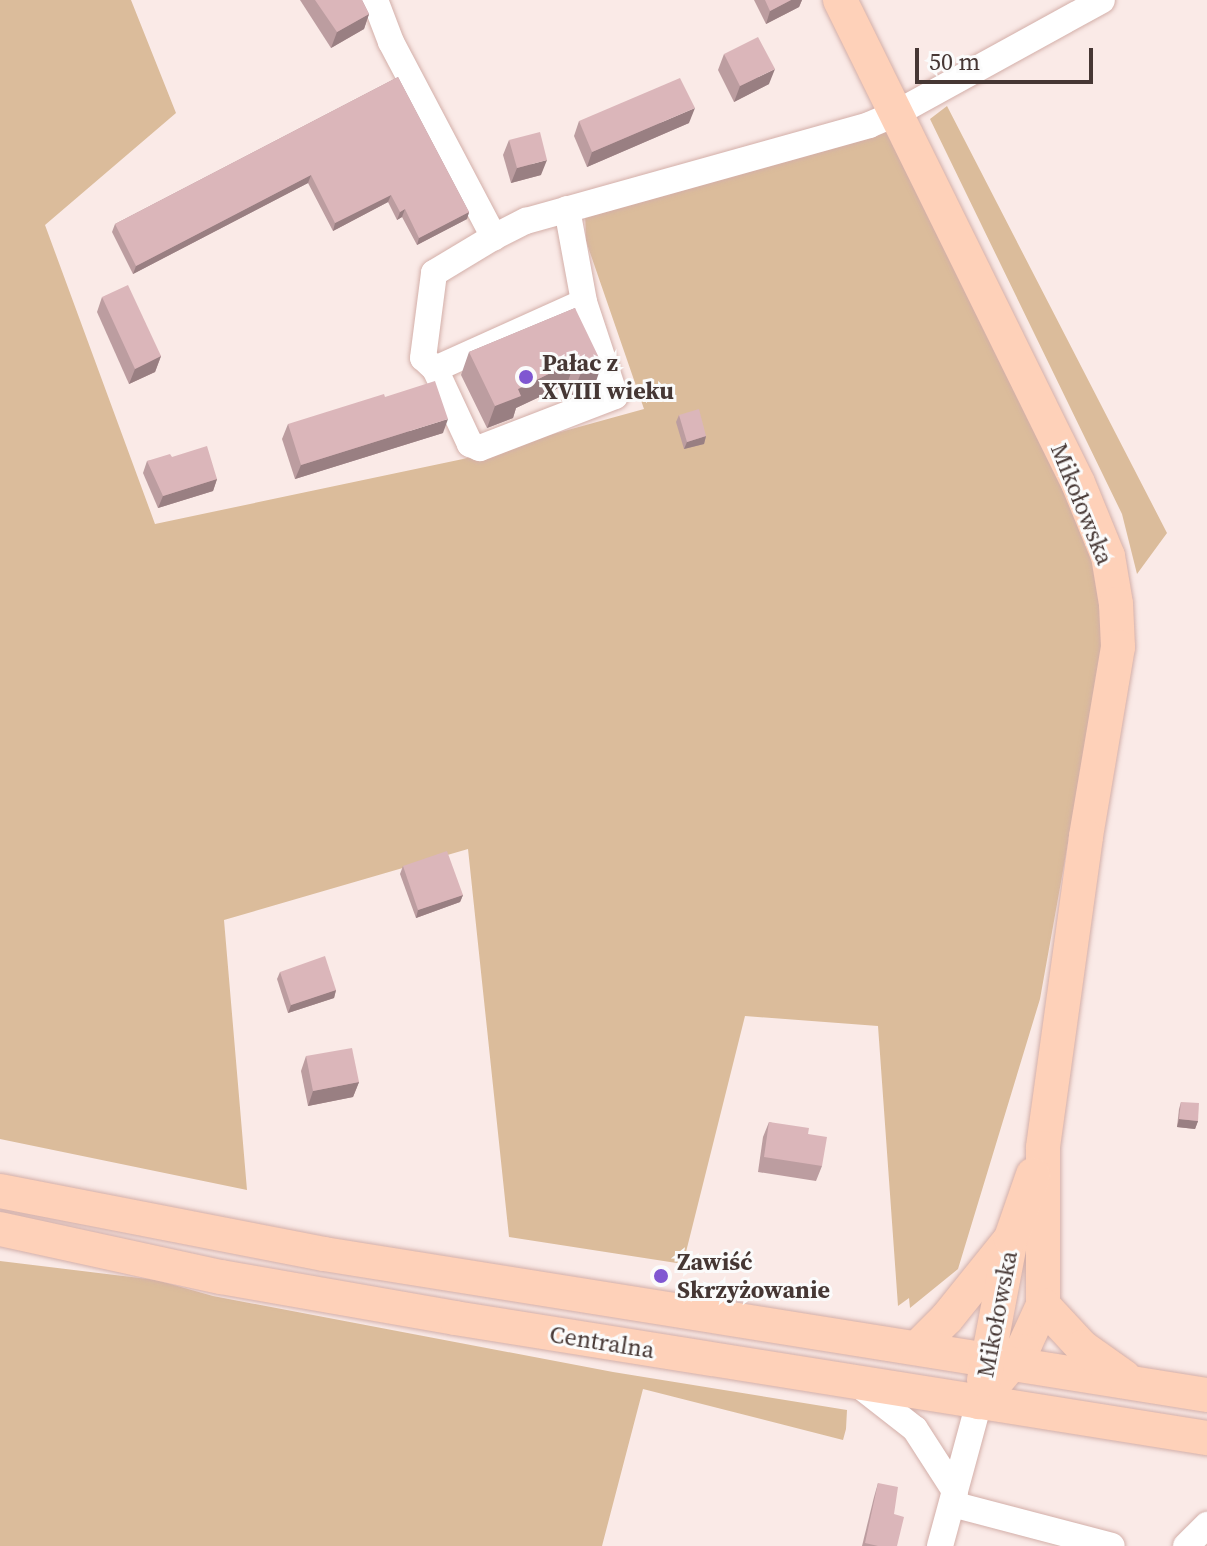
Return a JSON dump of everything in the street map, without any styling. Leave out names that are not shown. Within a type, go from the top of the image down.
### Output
[{"type":"main road","name":"Mikołowska","points":[[840,0],[1078,483],[1108,556],[1116,604],[1118,647],[1086,837],[1043,1148],[1043,1305],[1032,1332],[1000,1362],[979,1402]]},
{"type":"main road","name":"Mikołowska","points":[[1000,1362],[1011,1238],[1043,1148]]},
{"type":"main road","name":"Centralna","points":[[0,1191],[355,1259],[1207,1395]]},
{"type":"main road","name":"Centralna","points":[[0,1229],[221,1277],[470,1321],[1207,1438]]},
{"type":"main road","points":[[917,1348],[947,1318],[1011,1238]]},
{"type":"main road","points":[[1043,1305],[1082,1347],[1130,1382]]},
{"type":"street","points":[[375,0],[391,42],[494,237]]},
{"type":"street","points":[[567,209],[584,302],[615,396],[480,448],[470,444],[435,369],[423,358],[434,273],[526,221],[567,209],[895,114],[1102,0]]},
{"type":"street","points":[[435,369],[584,302]]},
{"type":"street","points":[[855,1382],[915,1429],[953,1498],[1112,1546]]},
{"type":"street","points":[[940,1546],[979,1402]]},
{"type":"street","points":[[1186,1546],[1207,1525]]},
{"type":"shaded area","points":[[0,0],[131,0],[176,113],[45,225],[155,524],[463,459],[644,409],[586,241],[585,213],[906,108],[1097,548],[1103,648],[1040,999],[958,1269],[910,1308],[909,1298],[898,1306],[878,1026],[745,1016],[683,1264],[509,1237],[468,849],[224,920],[247,1190],[0,1139]]},
{"type":"shaded area","points":[[947,106],[1167,533],[1137,574],[1122,514],[930,119]]},
{"type":"shaded area","points":[[0,1261],[156,1280],[213,1296],[613,1372],[847,1410],[846,1429],[843,1440],[643,1389],[602,1546],[0,1546]]},
{"type":"building","points":[[315,0],[362,0],[369,14],[337,32]]},
{"type":"building","points":[[765,0],[791,0],[770,11]]},
{"type":"building","points":[[758,37],[775,69],[740,86],[724,54]]},
{"type":"building","points":[[398,77],[469,212],[419,238],[405,209],[400,212],[391,195],[335,223],[311,175],[136,266],[115,224]]},
{"type":"building","points":[[680,78],[695,108],[592,152],[579,121]]},
{"type":"building","points":[[540,132],[547,160],[517,168],[509,140]]},
{"type":"building","points":[[128,285],[161,356],[135,369],[102,297]]},
{"type":"building","points":[[575,308],[602,364],[581,373],[575,361],[518,389],[521,396],[495,406],[469,352]]},
{"type":"building","points":[[435,381],[448,419],[301,465],[288,424]]},
{"type":"building","points":[[699,409],[706,436],[687,442],[679,415]]},
{"type":"building","points":[[207,446],[217,479],[163,496],[147,461]]},
{"type":"building","points":[[447,851],[463,895],[418,910],[403,866]]},
{"type":"building","points":[[325,956],[336,990],[291,1005],[280,972]]},
{"type":"building","points":[[352,1048],[359,1082],[313,1091],[306,1056]]},
{"type":"building","points":[[1181,1102],[1199,1103],[1198,1121],[1179,1119]]},
{"type":"building","points":[[769,1122],[809,1128],[808,1134],[827,1137],[822,1166],[764,1157]]},
{"type":"building","points":[[878,1483],[898,1487],[894,1514],[904,1517],[897,1546],[865,1543]]},
{"type":"place","name":"Pałac z XVIII wieku","points":[[526,377]]},
{"type":"place","name":"Zawiść Skrzyżowanie","points":[[661,1276]]}]
